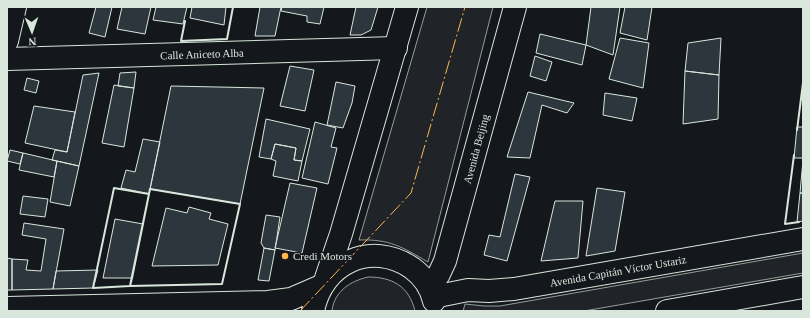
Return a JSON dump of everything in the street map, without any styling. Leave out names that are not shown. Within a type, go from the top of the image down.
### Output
[{"type":"main road","points":[[7,41],[15,7]]},
{"type":"main road","points":[[313,311],[316,298],[323,284],[341,234],[407,7]]},
{"type":"main road","name":"Avenida Beijing","points":[[433,299],[439,274],[445,261],[515,7]]},
{"type":"main road","name":"Calle Aniceto Alba","points":[[7,59],[396,48]]},
{"type":"main road","name":"Avenida Capitán Víctor Ustariz","points":[[433,299],[468,290],[489,291],[514,289],[803,239]]},
{"type":"main road","points":[[7,308],[279,302],[292,299],[323,284],[337,269],[352,260],[374,256],[396,259],[416,271],[433,299]]},
{"type":"main road","points":[[667,311],[803,287]]},
{"type":"shaded area","points":[[427,7],[493,7],[428,262],[395,245],[379,241],[359,240]]},
{"type":"shaded area","points":[[803,253],[803,273],[584,311],[463,311],[465,304],[500,306]]},
{"type":"shaded area","points":[[368,277],[377,277],[392,281],[404,289],[412,302],[415,311],[332,311],[336,298],[344,288],[355,281]]},
{"type":"building","points":[[96,7],[112,7],[105,37],[89,33]]},
{"type":"building","points":[[122,7],[151,7],[145,34],[117,29]]},
{"type":"building","points":[[156,7],[187,7],[183,24],[153,20]]},
{"type":"building","points":[[192,7],[226,7],[224,25],[190,18]]},
{"type":"building","points":[[260,7],[281,7],[275,36],[255,36]]},
{"type":"building","points":[[282,7],[324,7],[320,24],[307,22],[307,16],[281,11]]},
{"type":"building","points":[[356,7],[378,7],[371,30],[361,35],[350,35]]},
{"type":"building","points":[[591,7],[620,7],[613,55],[586,45]]},
{"type":"building","points":[[625,7],[652,7],[647,40],[620,33]]},
{"type":"building","points":[[540,34],[586,45],[582,65],[536,53]]},
{"type":"building","points":[[620,38],[649,43],[643,88],[609,79]]},
{"type":"building","points":[[721,38],[719,75],[685,71],[688,43]]},
{"type":"building","points":[[535,56],[552,62],[546,81],[530,76]]},
{"type":"building","points":[[290,66],[314,70],[305,111],[280,106]]},
{"type":"building","points":[[685,71],[719,75],[718,119],[683,124]]},
{"type":"building","points":[[136,72],[134,88],[118,86],[120,73]]},
{"type":"building","points":[[99,73],[79,166],[52,160],[55,150],[67,152],[83,75]]},
{"type":"building","points":[[27,78],[39,81],[36,93],[24,90]]},
{"type":"building","points":[[336,82],[355,86],[352,103],[343,128],[327,125]]},
{"type":"building","points":[[114,85],[134,88],[124,147],[102,143]]},
{"type":"building","points":[[171,86],[264,88],[240,204],[150,189]]},
{"type":"building","points":[[528,92],[574,103],[567,113],[542,105],[530,158],[507,157]]},
{"type":"building","points":[[605,93],[637,98],[632,121],[603,115]]},
{"type":"building","points":[[34,106],[75,112],[67,152],[25,143]]},
{"type":"building","points":[[266,119],[310,129],[302,161],[294,160],[296,148],[275,144],[271,159],[259,157]]},
{"type":"building","points":[[315,122],[336,128],[331,147],[337,148],[328,184],[302,178]]},
{"type":"building","points":[[797,127],[803,127],[803,158],[794,158]]},
{"type":"building","points":[[143,139],[160,142],[149,194],[121,188],[126,170],[135,172]]},
{"type":"building","points":[[275,144],[296,148],[294,160],[302,161],[298,181],[273,176],[276,161],[271,159]]},
{"type":"building","points":[[10,150],[23,153],[20,164],[7,161]]},
{"type":"building","points":[[23,153],[57,161],[54,177],[19,170]]},
{"type":"building","points":[[803,160],[803,193],[800,193]]},
{"type":"building","points":[[57,161],[79,166],[70,206],[50,202]]},
{"type":"building","points":[[515,174],[530,177],[507,261],[484,255],[489,235],[500,237]]},
{"type":"building","points":[[290,183],[317,188],[302,253],[275,248]]},
{"type":"building","points":[[597,188],[625,192],[615,251],[586,256]]},
{"type":"building","points":[[800,193],[803,193],[803,221],[797,222]]},
{"type":"building","points":[[23,196],[48,199],[45,217],[20,214]]},
{"type":"building","points":[[555,201],[583,201],[578,258],[541,261]]},
{"type":"building","points":[[189,207],[211,213],[209,219],[228,224],[218,265],[152,266],[166,208],[187,213]]},
{"type":"building","points":[[266,215],[280,217],[275,250],[264,248],[261,243]]},
{"type":"building","points":[[115,219],[143,224],[132,278],[103,278]]},
{"type":"building","points":[[24,223],[64,229],[53,289],[12,290],[12,259],[28,260],[26,270],[41,271],[46,239],[22,235]]},
{"type":"building","points":[[264,248],[275,250],[269,281],[258,280]]},
{"type":"building","points":[[7,258],[12,259],[12,290],[7,290]]},
{"type":"building","points":[[98,270],[93,288],[53,289],[56,271]]},
{"type":"wall","points":[[185,21],[181,41],[227,39],[233,7]]},
{"type":"wall","points":[[797,130],[803,83]]},
{"type":"wall","points":[[794,155],[785,224],[799,222]]},
{"type":"wall","points":[[114,188],[149,194],[132,278],[130,286],[93,288],[114,188]]},
{"type":"wall","points":[[150,189],[240,204],[222,284],[130,286],[150,189]]},
{"type":"power","points":[[300,311],[411,193],[465,7]]},
{"type":"place","name":"Credi Motors","points":[[285,256]]}]
